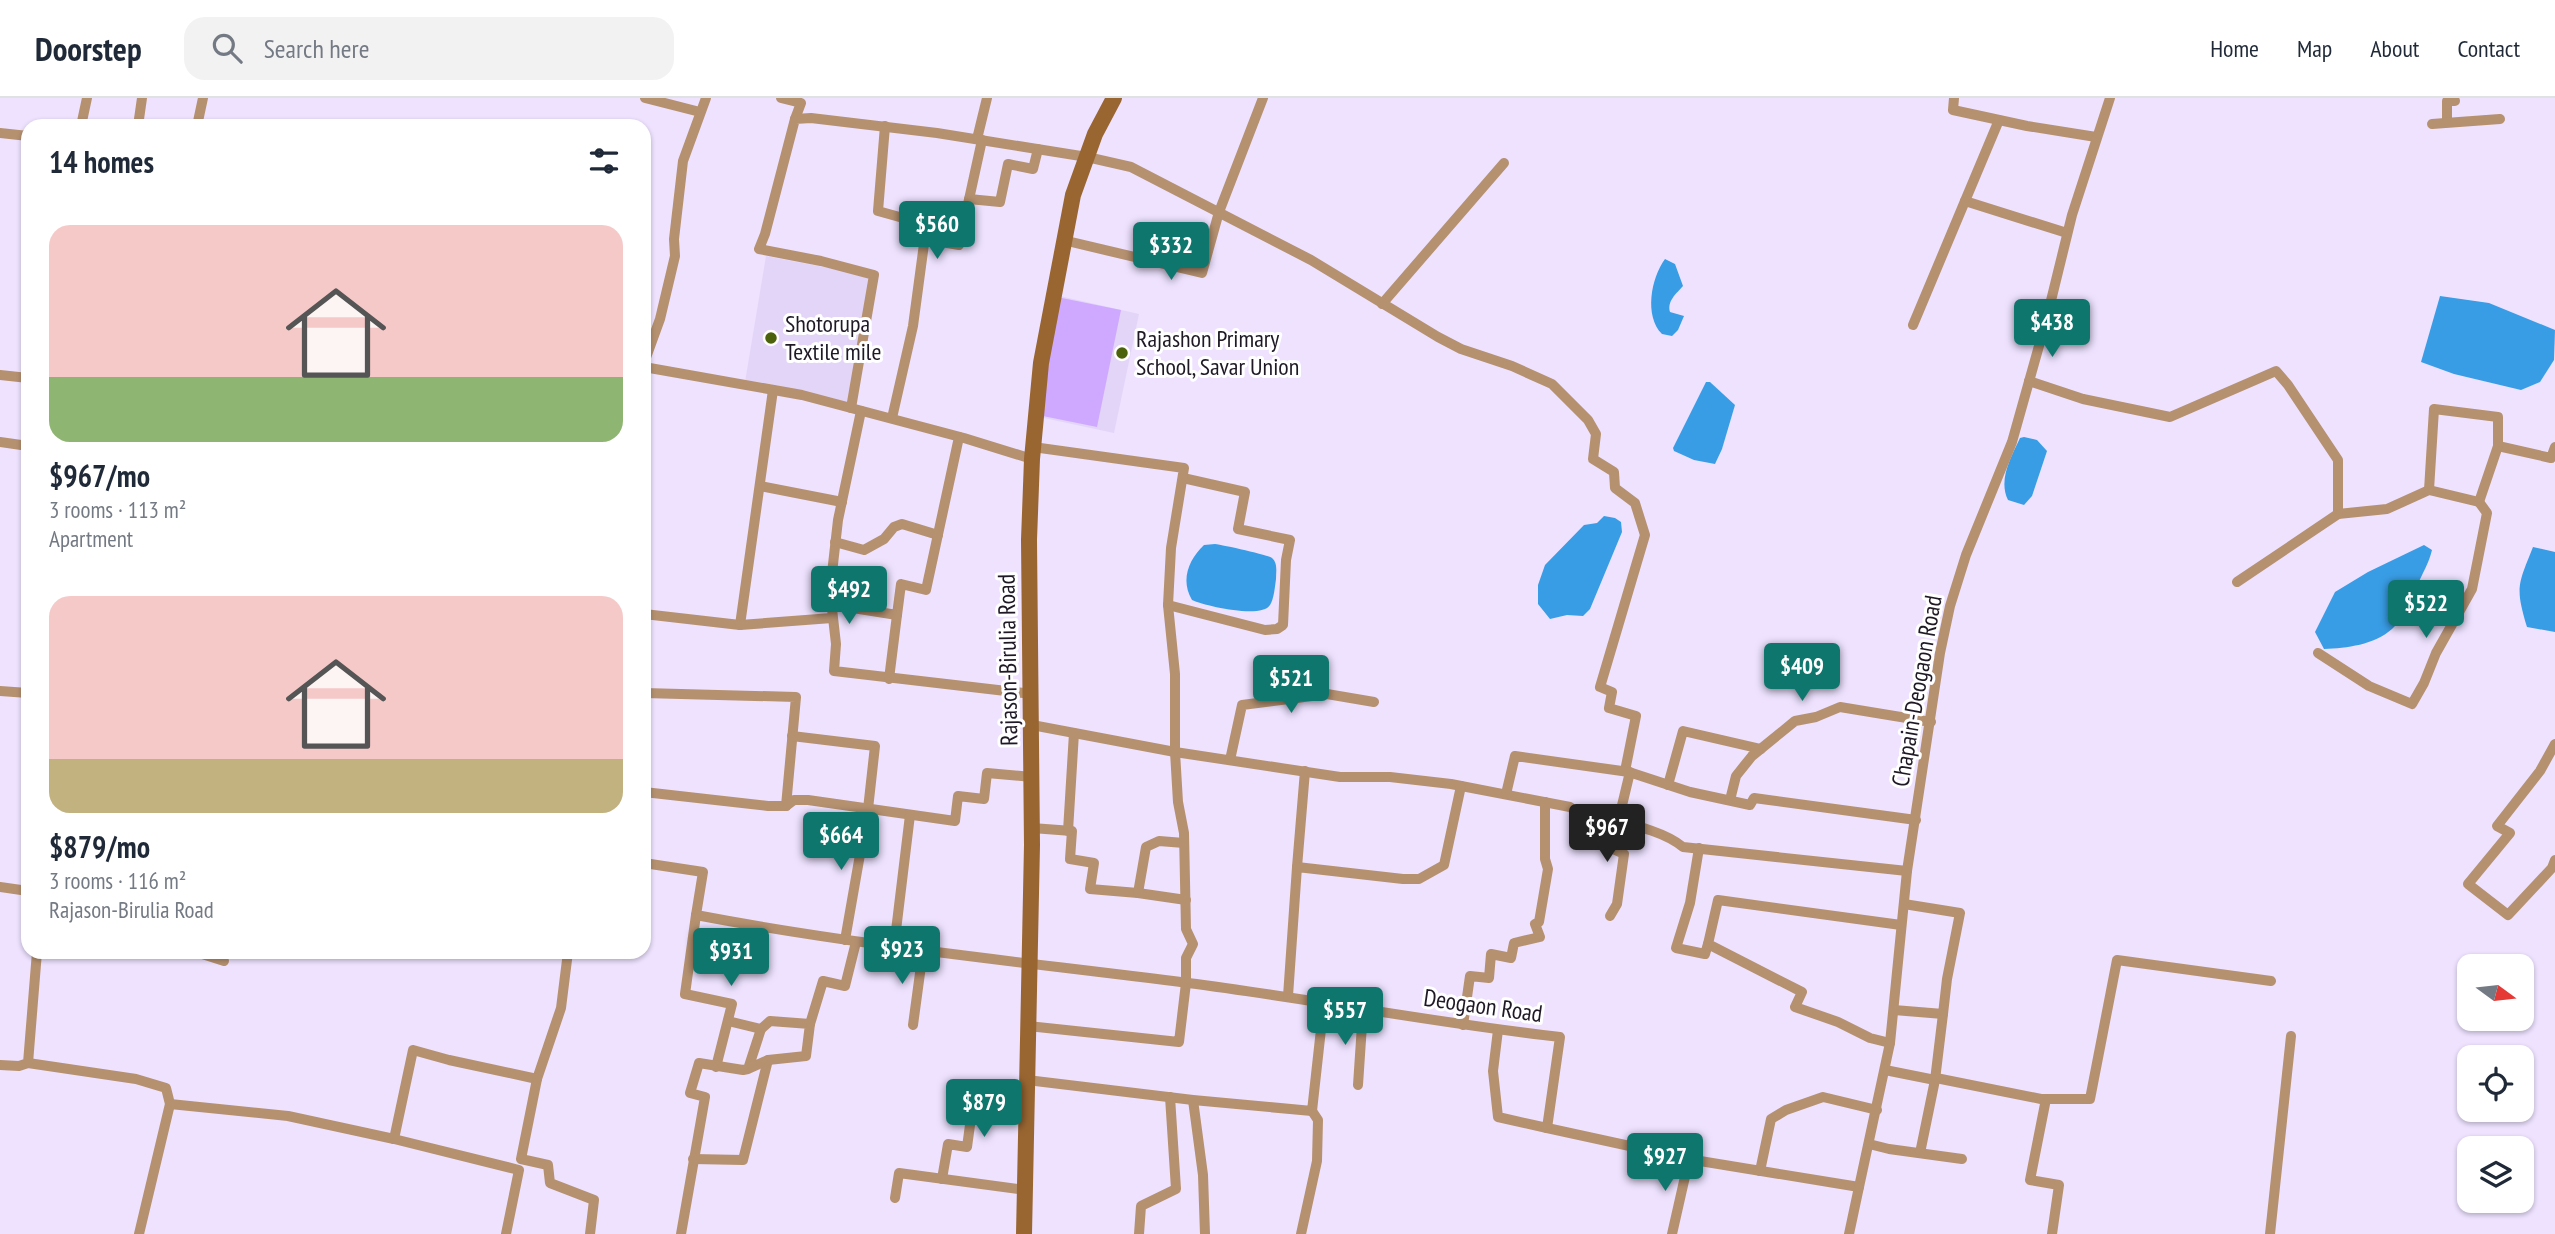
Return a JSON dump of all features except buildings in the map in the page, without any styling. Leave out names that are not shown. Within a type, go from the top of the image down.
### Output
[{"type":"street","points":[[82,119],[87,98]]},
{"type":"street","points":[[139,119],[142,98]]},
{"type":"street","points":[[198,119],[203,98]]},
{"type":"street","points":[[645,98],[700,112]]},
{"type":"street","points":[[651,345],[675,256],[674,239],[683,161],[706,98]]},
{"type":"street","points":[[781,98],[801,103],[759,249],[874,275],[830,588],[836,644],[834,671],[1032,694]]},
{"type":"street","points":[[924,239],[959,245],[987,98]]},
{"type":"street","name":"Rajason-Birulia Road","points":[[1024,1234],[1032,828],[1032,453],[1041,363],[1073,195],[1095,134],[1114,98]]},
{"type":"street","points":[[1063,240],[1202,273],[1219,212],[1263,98]]},
{"type":"street","points":[[1954,98],[1953,110],[2096,137]]},
{"type":"street","name":"Chapain-Deogaon Road","points":[[1859,1187],[1890,1043],[1907,871],[1940,653],[1950,606],[1966,555],[2012,442],[2072,215],[2110,98]]},
{"type":"street","points":[[2447,122],[2447,101],[2455,101],[2454,98]]},
{"type":"street","points":[[795,119],[811,118],[980,139],[1131,167],[1311,260],[1461,349],[1512,366],[1552,384],[1588,420],[1596,434],[1593,459],[1614,472],[1615,488],[1635,503],[1644,535],[1600,687],[1612,692],[1609,708],[1636,716],[1616,821],[1613,849],[1624,853],[1617,904],[1610,916]]},
{"type":"street","points":[[2432,124],[2500,119]]},
{"type":"street","points":[[1913,325],[1999,120]]},
{"type":"street","points":[[885,127],[878,211],[921,223],[926,229],[913,326],[892,418]]},
{"type":"street","points":[[0,133],[21,135]]},
{"type":"street","points":[[969,199],[1000,202],[1008,164],[1033,169],[1038,149]]},
{"type":"street","points":[[1382,304],[1504,163]]},
{"type":"street","points":[[1965,201],[2067,233]]},
{"type":"street","points":[[651,366],[774,390],[1032,453],[1184,468],[1171,548],[1168,605],[1175,674],[1175,752],[1184,843],[1186,929],[1193,944],[1186,958],[1180,1042],[1028,1026]]},
{"type":"street","points":[[2029,381],[2083,399],[2171,417],[2276,371],[2338,460],[2338,514]]},
{"type":"street","points":[[0,375],[21,377]]},
{"type":"street","points":[[740,625],[774,390]]},
{"type":"street","points":[[2429,490],[2434,409],[2498,418],[2498,446],[2479,502]]},
{"type":"street","points":[[889,679],[901,584],[926,590],[959,437]]},
{"type":"street","points":[[0,442],[21,445]]},
{"type":"street","points":[[2498,446],[2554,454]]},
{"type":"street","points":[[1168,605],[1265,631],[1283,625],[1286,560],[1290,540],[1238,528],[1245,492],[1183,478]]},
{"type":"street","points":[[760,485],[842,502]]},
{"type":"street","points":[[2237,582],[2338,514],[2387,509],[2429,490],[2479,502],[2487,513],[2472,589],[2436,653],[2412,704],[2369,686],[2318,653]]},
{"type":"street","points":[[835,542],[864,550],[884,539],[894,527],[902,524],[938,535]]},
{"type":"street","points":[[830,588],[858,592],[853,608],[897,615]]},
{"type":"street","points":[[651,615],[740,625],[832,618]]},
{"type":"street","points":[[0,691],[21,692]]},
{"type":"street","points":[[651,693],[796,697],[786,806]]},
{"type":"street","points":[[1230,760],[1242,705],[1327,694],[1374,702]]},
{"type":"street","points":[[1730,800],[1736,776],[1752,756],[1795,721],[1840,707],[1931,722]]},
{"type":"street","points":[[1032,725],[1175,752],[1340,777],[1390,777],[1506,794],[1570,807],[1578,814],[1616,821],[1672,838],[1683,847],[1907,871]]},
{"type":"street","points":[[1668,785],[1683,732],[1761,749]]},
{"type":"street","points":[[1068,831],[1074,733]]},
{"type":"street","points":[[681,1234],[705,1097],[690,1093],[699,1063],[743,1070],[768,1060],[806,1056],[810,1024],[824,981],[845,986],[875,746],[792,736]]},
{"type":"street","points":[[2555,744],[2540,771],[2497,826],[2510,833],[2468,884],[2508,915],[2552,868],[2555,860]]},
{"type":"street","points":[[1506,794],[1515,756],[1627,772],[1750,805],[1754,799],[1916,820]]},
{"type":"street","points":[[1288,996],[1305,771]]},
{"type":"street","points":[[651,793],[768,806],[786,806],[794,800],[808,800],[955,821],[958,796],[984,799],[987,773],[1032,777]]},
{"type":"street","points":[[1297,867],[1419,879],[1444,865],[1461,786]]},
{"type":"street","points":[[1462,1025],[1470,975],[1489,978],[1491,954],[1511,958],[1514,943],[1541,937],[1535,924],[1539,922],[1548,869],[1545,859],[1545,802]]},
{"type":"street","points":[[894,947],[910,815]]},
{"type":"street","points":[[1032,828],[1072,831],[1070,859],[1094,863],[1090,889],[1186,900]]},
{"type":"street","points":[[1138,893],[1146,847],[1159,841],[1184,843]]},
{"type":"street","points":[[1699,848],[1690,903],[1676,948],[1705,954],[1718,900],[1901,925]]},
{"type":"street","points":[[651,864],[703,872],[685,993],[732,1004],[716,1067]]},
{"type":"street","points":[[0,887],[21,890]]},
{"type":"street","points":[[1904,904],[1960,913],[1947,979],[1935,1079],[1920,1153]]},
{"type":"street","name":"Deogaon Road","points":[[696,915],[850,941],[1288,996],[1462,1025],[1560,1037],[1547,1128]]},
{"type":"street","points":[[1708,944],[1802,992],[1795,1007],[1838,1022],[1870,1038],[1890,1043]]},
{"type":"street","points":[[913,1025],[923,951]]},
{"type":"street","points":[[28,1063],[36,959]]},
{"type":"street","points":[[218,959],[224,961]]},
{"type":"street","points":[[506,1234],[537,1079],[561,1008],[567,959]]},
{"type":"street","points":[[1885,1070],[2046,1099],[2090,1099],[2117,960],[2271,981]]},
{"type":"street","points":[[1301,1234],[1317,1161],[1318,1119],[1312,1111],[1324,1002]]},
{"type":"street","points":[[1358,1085],[1363,1010]]},
{"type":"street","points":[[1894,1010],[1943,1014]]},
{"type":"street","points":[[728,1021],[761,1029]]},
{"type":"street","points":[[748,1069],[761,1029],[770,1021],[810,1024]]},
{"type":"street","points":[[1498,1030],[1493,1071],[1498,1117],[1689,1159],[1859,1187],[1849,1234]]},
{"type":"street","points":[[2270,1234],[2291,1036]]},
{"type":"street","points":[[394,1139],[413,1050],[537,1079]]},
{"type":"street","points":[[693,1159],[743,1160],[768,1060]]},
{"type":"street","points":[[0,1065],[19,1066],[28,1063],[136,1079],[166,1087],[170,1104],[139,1234]]},
{"type":"street","points":[[1027,1080],[1312,1111]]},
{"type":"street","points":[[1139,1234],[1140,1206],[1176,1189],[1170,1097]]},
{"type":"street","points":[[1760,1171],[1771,1119],[1786,1110],[1823,1097],[1877,1110]]},
{"type":"street","points":[[2046,1099],[2029,1180],[2059,1185],[2052,1234]]},
{"type":"street","points":[[1193,1100],[1203,1175],[1205,1234]]},
{"type":"street","points":[[942,1179],[948,1144],[967,1147],[973,1103],[1027,1107]]},
{"type":"street","points":[[170,1104],[288,1116],[520,1164],[548,1166],[550,1183],[594,1200],[590,1234]]},
{"type":"street","points":[[1869,1144],[1962,1159]]},
{"type":"street","points":[[1672,1234],[1689,1159]]},
{"type":"street","points":[[895,1198],[899,1173],[1026,1190]]},
{"type":"shaded area","name":"Shotorupa Textile mile","points":[[766,256],[871,276],[847,404],[745,382]]},
{"type":"shaded area","points":[[1051,294],[1139,314],[1114,433],[1030,415]]},
{"type":"shaded area","points":[[1057,297],[1121,310],[1097,427],[1033,414]]},
{"type":"water","points":[[1665,259],[1675,264],[1683,286],[1670,304],[1670,312],[1684,316],[1672,336],[1662,334],[1656,326],[1651,307],[1653,286]]},
{"type":"water","points":[[2440,296],[2489,303],[2555,330],[2554,360],[2540,382],[2521,390],[2454,374],[2421,362]]},
{"type":"water","points":[[1706,382],[1710,382],[1735,405],[1715,464],[1694,460],[1674,451],[1673,448]]},
{"type":"water","points":[[2020,438],[2037,440],[2047,451],[2032,496],[2024,505],[2008,500],[2004,485],[2010,461]]},
{"type":"water","points":[[1604,516],[1621,522],[1622,532],[1590,609],[1583,616],[1567,615],[1550,619],[1538,604],[1538,585],[1545,565],[1584,525],[1597,523]]},
{"type":"water","points":[[1215,544],[1274,560],[1276,579],[1270,605],[1265,609],[1245,611],[1220,608],[1192,600],[1187,585],[1190,563],[1204,545]]},
{"type":"water","points":[[2424,545],[2432,550],[2429,559],[2407,609],[2396,625],[2369,642],[2324,649],[2315,632],[2335,592],[2368,572]]},
{"type":"water","points":[[2533,547],[2555,552],[2555,632],[2527,627],[2523,614],[2520,586]]},
{"type":"place","name":"Shotorupa Textile mile","points":[[771,338]]},
{"type":"place","name":"Rajashon Primary School, Savar Union","points":[[1122,353]]}]
